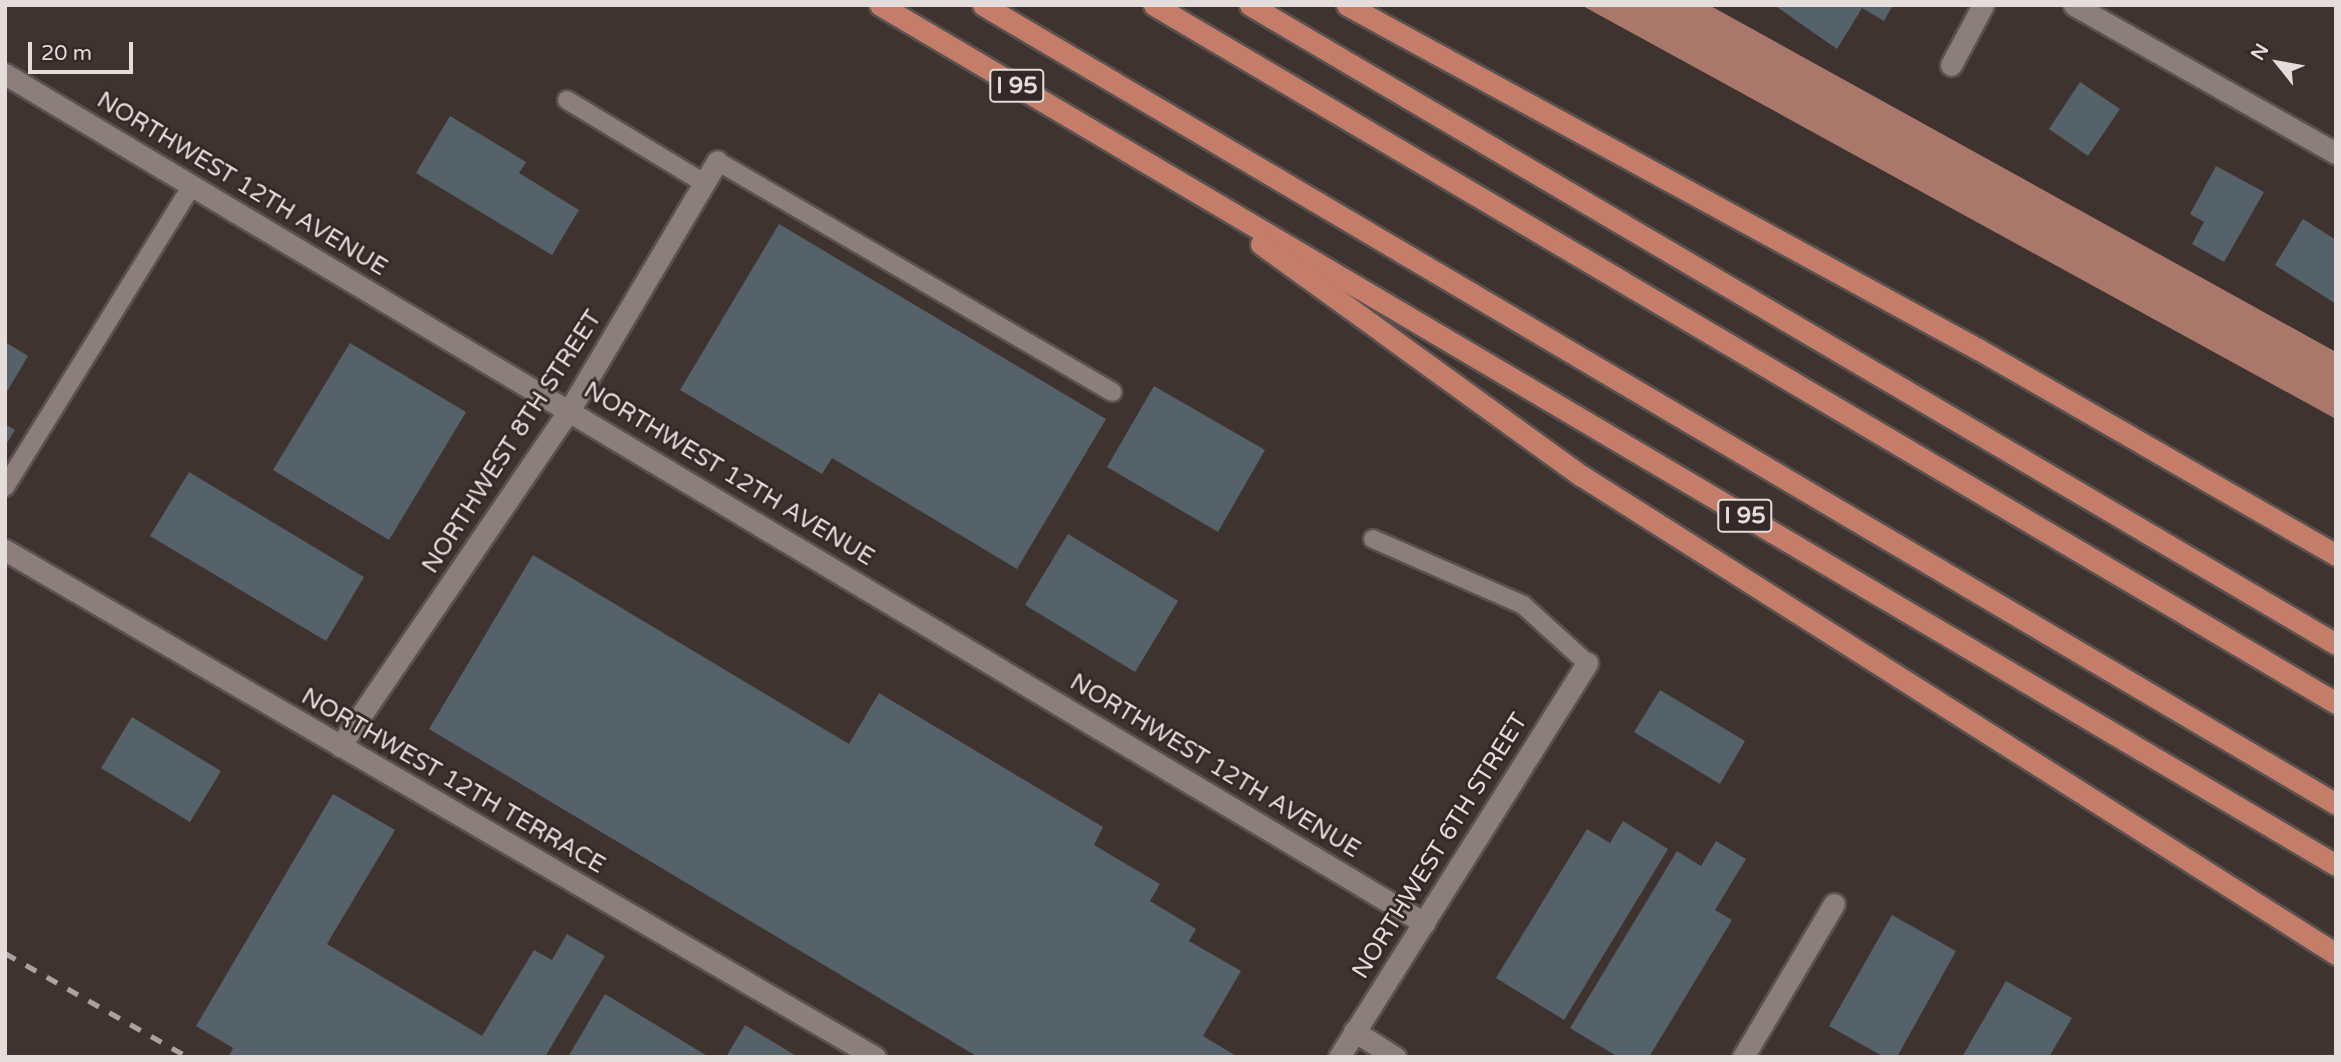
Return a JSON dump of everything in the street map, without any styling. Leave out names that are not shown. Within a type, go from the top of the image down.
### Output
[{"type":"highway","name":"I 95","points":[[880,5],[2336,865]]},
{"type":"highway","points":[[983,5],[2336,804]]},
{"type":"highway","points":[[1154,5],[2336,703]]},
{"type":"highway","points":[[1250,5],[2336,644]]},
{"type":"highway","points":[[1347,5],[1989,355],[2336,555]]},
{"type":"highway","points":[[1154,167],[1582,476],[2336,954]]},
{"type":"street","points":[[1951,65],[1983,5]]},
{"type":"street","points":[[2074,5],[2336,153]]},
{"type":"street","name":"NORTHWEST 12TH AVENUE","points":[[5,74],[1424,923]]},
{"type":"street","name":"NORTHWEST 8TH STREET","points":[[340,746],[570,410],[717,161]]},
{"type":"street","name":"NORTHWEST 12TH TERRACE","points":[[5,550],[875,1057]]},
{"type":"street","name":"NORTHWEST 6TH STREET","points":[[1339,1057],[1587,663]]},
{"type":"street","points":[[1743,1057],[1834,904]]},
{"type":"street","points":[[1354,1031],[1395,1057]]},
{"type":"lane","points":[[567,100],[704,183]]},
{"type":"lane","points":[[717,161],[1112,392]]},
{"type":"lane","points":[[5,487],[192,185]]},
{"type":"lane","points":[[1373,539],[1523,604],[1587,663]]},
{"type":"shaded area","points":[[1581,5],[1709,5],[2336,352],[2336,419]]},
{"type":"building","points":[[1774,5],[1893,5],[1884,21],[1862,8],[1837,49]]},
{"type":"building","points":[[2080,82],[2120,109],[2088,156],[2049,129]]},
{"type":"building","points":[[450,116],[526,162],[519,173],[579,210],[552,255],[416,173]]},
{"type":"building","points":[[2216,166],[2264,192],[2224,262],[2192,244],[2204,222],[2190,214]]},
{"type":"building","points":[[2303,219],[2336,240],[2336,304],[2275,265]]},
{"type":"building","points":[[779,224],[1106,419],[1017,569],[832,458],[822,474],[680,390]]},
{"type":"building","points":[[5,342],[28,356],[5,395]]},
{"type":"building","points":[[350,343],[466,412],[389,540],[273,470]]},
{"type":"building","points":[[1154,386],[1265,450],[1218,532],[1107,467]]},
{"type":"building","points":[[5,424],[15,430],[5,446]]},
{"type":"building","points":[[189,472],[364,577],[326,641],[150,536]]},
{"type":"building","points":[[1068,534],[1178,601],[1135,672],[1025,605]]},
{"type":"building","points":[[533,555],[849,744],[879,693],[1103,827],[1094,845],[1160,884],[1150,901],[1196,929],[1189,941],[1241,971],[1203,1036],[1238,1057],[978,1057],[429,729]]},
{"type":"building","points":[[1660,690],[1745,741],[1720,784],[1634,732]]},
{"type":"building","points":[[132,717],[221,771],[190,822],[101,768]]},
{"type":"building","points":[[333,794],[395,830],[327,944],[482,1036],[534,950],[552,960],[567,934],[605,956],[545,1057],[228,1057],[233,1048],[196,1026]]},
{"type":"building","points":[[1623,821],[1668,849],[1564,1020],[1496,978],[1587,829],[1610,843]]},
{"type":"building","points":[[1716,841],[1746,859],[1715,910],[1732,920],[1649,1057],[1618,1057],[1570,1028],[1677,851],[1701,866]]},
{"type":"building","points":[[1892,915],[1956,951],[1897,1057],[1884,1057],[1829,1026]]},
{"type":"building","points":[[2006,981],[2072,1018],[2049,1057],[1962,1057]]},
{"type":"building","points":[[605,994],[709,1057],[568,1057]]},
{"type":"building","points":[[745,1025],[798,1057],[726,1057]]},
{"type":"railway","points":[[5,953],[188,1057]]}]
